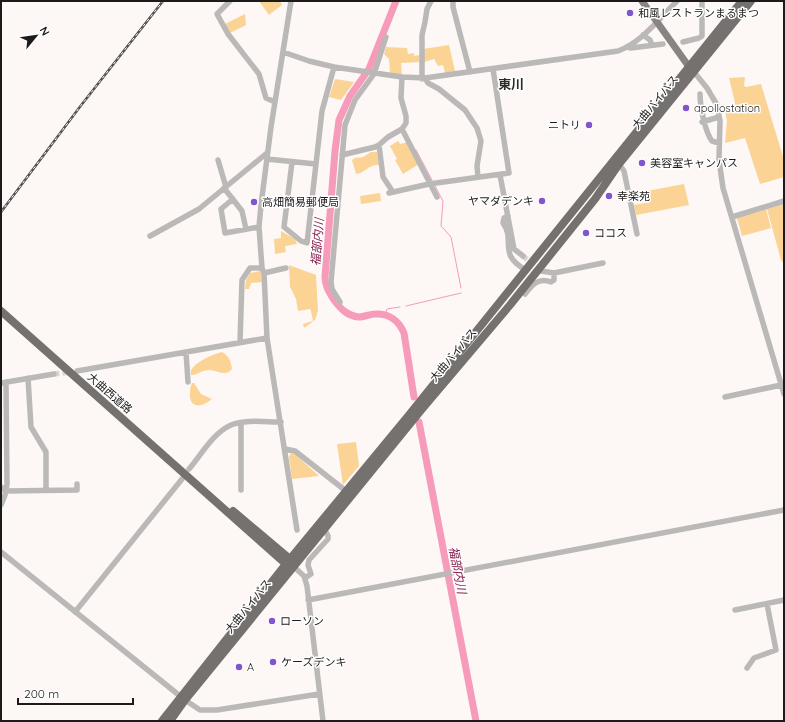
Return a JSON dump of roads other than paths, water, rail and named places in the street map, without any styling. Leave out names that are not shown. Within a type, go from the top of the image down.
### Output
[{"type":"highway","name":"大曲バイパス","points":[[162,721],[325,530],[422,409],[523,289],[595,199],[619,164],[692,70],[742,1]]},
{"type":"highway","name":"大曲バイパス","points":[[170,721],[183,698],[288,562],[526,270],[751,1]]},
{"type":"highway","name":"大曲西道路","points":[[1,312],[205,491],[254,528],[288,562]]},
{"type":"highway","points":[[288,562],[294,567]]},
{"type":"main road","points":[[642,1],[692,70]]},
{"type":"street","points":[[230,1],[217,14],[228,34],[259,74],[266,98],[275,102]]},
{"type":"street","points":[[291,1],[267,156],[259,227],[267,338],[297,530]]},
{"type":"street","points":[[432,1],[427,9],[426,22],[422,35],[424,78],[428,83],[439,89],[465,110],[474,124],[481,141],[477,166],[478,178]]},
{"type":"street","points":[[453,1],[453,7],[470,72]]},
{"type":"street","points":[[283,52],[309,61],[334,67],[402,77],[424,78],[618,51],[632,45],[677,1]]},
{"type":"street","points":[[683,42],[702,36],[702,1]]},
{"type":"street","points":[[643,34],[650,40],[652,45]]},
{"type":"street","points":[[340,302],[332,289],[331,282],[345,125],[349,113],[359,94],[373,73],[386,37]]},
{"type":"street","points":[[627,47],[631,48],[663,44]]},
{"type":"street","points":[[292,162],[284,227],[301,241],[307,243],[322,111],[334,67]]},
{"type":"street","points":[[379,145],[383,177],[391,193],[431,183],[509,173],[493,69]]},
{"type":"street","points":[[692,70],[713,97],[717,105],[719,117],[720,174],[784,394]]},
{"type":"street","points":[[342,154],[375,147],[388,136],[402,128],[407,120],[401,98],[402,77]]},
{"type":"street","points":[[700,94],[703,121],[710,138],[714,142],[719,143]]},
{"type":"street","points":[[703,121],[719,117]]},
{"type":"street","points":[[402,128],[437,197]]},
{"type":"street","points":[[150,236],[199,208],[267,156],[292,162],[316,164]]},
{"type":"street","points":[[218,160],[225,187],[242,211],[246,229]]},
{"type":"street","points":[[619,164],[624,171],[637,234]]},
{"type":"street","points":[[500,175],[514,249],[523,256]]},
{"type":"street","points":[[233,199],[221,209],[224,233],[259,227]]},
{"type":"street","points":[[262,199],[311,205]]},
{"type":"street","points":[[732,217],[784,201]]},
{"type":"street","points":[[508,216],[504,218],[503,223],[506,228],[509,254],[514,261],[526,270]]},
{"type":"street","points":[[540,271],[554,273],[603,263]]},
{"type":"street","points":[[240,342],[242,280],[250,268],[263,270],[286,268]]},
{"type":"street","points":[[523,289],[525,294],[535,282],[541,280],[551,282],[555,277],[554,273]]},
{"type":"street","points":[[77,371],[267,338]]},
{"type":"street","points":[[186,352],[188,382]]},
{"type":"street","points":[[1,505],[6,491],[4,382],[54,374]]},
{"type":"street","points":[[28,378],[31,427],[46,452],[46,490]]},
{"type":"street","points":[[725,397],[781,385]]},
{"type":"street","points":[[189,469],[217,435],[225,428],[241,423],[281,422]]},
{"type":"street","points":[[241,423],[241,490]]},
{"type":"street","points":[[285,449],[295,451],[346,491]]},
{"type":"street","points":[[75,612],[182,478]]},
{"type":"street","points":[[1,487],[6,491],[77,490],[77,484]]},
{"type":"street","points":[[308,600],[784,510]]},
{"type":"street","points":[[305,578],[311,574],[308,565],[310,560],[328,539],[325,530]]},
{"type":"street","points":[[1,552],[200,710],[217,710],[319,694]]},
{"type":"street","points":[[294,567],[305,578],[323,721]]},
{"type":"street","points":[[735,610],[784,600]]},
{"type":"street","points":[[747,668],[754,658],[776,650],[767,604]]},
{"type":"waterway","name":"福部内川","points":[[396,1],[369,69],[350,96],[339,120],[335,151],[325,280],[332,297],[347,313],[359,317],[380,314],[389,316],[396,321],[404,333],[414,397]]},
{"type":"waterway","points":[[416,150],[432,180]]},
{"type":"waterway","points":[[435,186],[443,201],[441,226],[451,237],[461,288]]},
{"type":"waterway","points":[[406,306],[461,293]]},
{"type":"waterway","points":[[385,315],[387,309],[400,307]]},
{"type":"waterway","name":"福部内川","points":[[419,422],[476,721]]},
{"type":"tunnel","points":[[523,256],[541,271]]},
{"type":"tunnel","points":[[54,374],[71,372]]},
{"type":"railway","points":[[1,212],[79,108],[163,1]]},
{"type":"place","name":"和風レストランまるまつ","points":[[630,13]]},
{"type":"place","name":"apollostation","points":[[686,108]]},
{"type":"place","name":"ニトリ","points":[[589,125]]},
{"type":"place","name":"美容室キャンパス","points":[[642,163]]},
{"type":"place","name":"幸楽苑","points":[[609,196]]},
{"type":"place","name":"ヤマダデンキ","points":[[542,201]]},
{"type":"place","name":"高畑簡易郵便局","points":[[254,202]]},
{"type":"place","name":"ココス","points":[[586,233]]},
{"type":"place","name":"ローソン","points":[[272,621]]},
{"type":"place","name":"ケーズデンキ","points":[[273,662]]},
{"type":"place","name":"A","points":[[239,667]]},
{"type":"district","name":"東川","points":[[511,84]]}]
